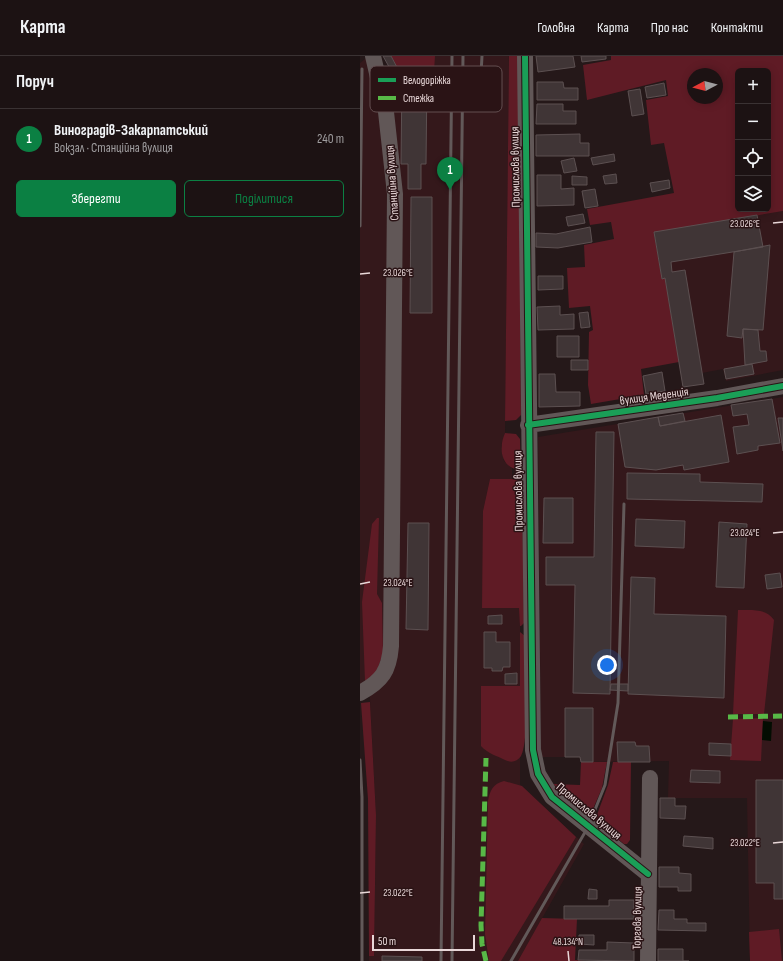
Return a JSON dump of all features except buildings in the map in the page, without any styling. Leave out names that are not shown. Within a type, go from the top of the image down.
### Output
[{"type":"street","name":"Станційна вулиця","points":[[373,56],[375,66]]},
{"type":"street","name":"Промислова вулиця","points":[[525,56],[532,739],[535,761],[543,785],[552,797],[648,874]]},
{"type":"street","name":"Станційна вулиця","points":[[360,693],[374,685],[382,678],[388,665],[390,653],[395,312],[395,194],[386,112]]},
{"type":"street","name":"вулиця Меденція","points":[[528,425],[717,398],[783,386]]},
{"type":"street","name":"Торгова вулиця","points":[[648,961],[650,778]]},
{"type":"shaded area","points":[[369,56],[372,66],[370,66],[370,112],[502,112],[502,66],[396,66],[391,56],[509,56],[505,433],[501,446],[504,461],[512,468],[512,479],[490,479],[483,511],[483,526],[520,524],[520,785],[584,844],[518,961],[369,961],[369,956],[374,956],[376,815],[369,680],[360,684],[360,63]]},
{"type":"shaded area","points":[[391,56],[435,56],[434,66],[396,66]]},
{"type":"shaded area","points":[[509,56],[519,56],[521,415],[516,420],[505,421]]},
{"type":"shaded area","points":[[611,56],[783,56],[783,211],[654,233],[662,279],[665,278],[679,362],[641,369],[644,395],[591,404],[588,385],[589,332],[593,330],[590,306],[569,308],[567,268],[585,267],[584,245],[614,239],[611,222],[590,225],[587,209],[674,193],[664,143],[651,145],[646,100],[668,96],[666,80],[587,100],[583,65],[611,60]]},
{"type":"shaded area","points":[[783,211],[783,370],[726,381],[723,369],[702,373],[704,384],[683,387],[665,279],[662,279],[654,232]]},
{"type":"shaded area","points":[[783,397],[783,961],[750,961],[747,798],[668,798],[669,761],[581,762],[580,757],[541,757],[538,437]]},
{"type":"shaded area","points":[[505,433],[516,434],[520,439],[521,470],[514,469],[505,462],[502,445]]},
{"type":"shaded area","points":[[490,479],[516,479],[522,485],[524,623],[521,626],[519,608],[482,608],[483,511]]},
{"type":"shaded area","points":[[377,518],[379,518],[377,594],[382,603],[383,653],[378,668],[373,676],[365,681],[362,602],[372,524]]},
{"type":"shaded area","points":[[738,610],[753,610],[767,613],[774,620],[764,714],[733,714]]},
{"type":"shaded area","points":[[520,632],[525,636],[526,717],[524,747],[521,756],[516,761],[509,761],[489,752],[481,746],[481,686],[520,686]]},
{"type":"shaded area","points":[[370,702],[376,815],[374,956],[369,956],[368,799],[361,703]]},
{"type":"shaded area","points":[[763,718],[761,761],[730,760],[733,719]]},
{"type":"shaded area","points":[[763,721],[772,722],[771,741],[762,740]]},
{"type":"shaded area","points":[[581,762],[607,762],[602,788],[590,816],[553,784],[580,785]]},
{"type":"shaded area","points":[[613,762],[631,762],[630,840],[627,844],[624,844],[595,820],[608,785]]},
{"type":"shaded area","points":[[504,781],[522,786],[576,837],[501,961],[489,961],[485,934],[488,801],[493,788],[497,784]]},
{"type":"shaded area","points":[[542,918],[577,919],[575,960],[586,961],[518,961]]},
{"type":"shaded area","points":[[779,929],[782,961],[750,961],[749,932]]},
{"type":"railway","points":[[452,56],[452,66]]},
{"type":"railway","points":[[463,56],[463,66]]},
{"type":"railway","points":[[481,66],[482,56]]},
{"type":"railway","points":[[360,226],[362,69]]},
{"type":"railway","points":[[441,961],[451,112]]},
{"type":"railway","points":[[452,961],[462,112]]},
{"type":"railway","points":[[511,961],[588,827],[605,785],[618,703],[624,504]]},
{"type":"railway","points":[[360,760],[362,797],[362,961]]},
{"type":"marked path","points":[[728,717],[782,716]]},
{"type":"marked path","points":[[486,758],[481,925],[482,944],[486,961]]},
{"type":"cycle path","points":[[525,56],[533,750],[538,774],[552,797],[648,874]]},
{"type":"cycle path","points":[[528,425],[717,398],[783,386]]},
{"type":"place","name":"Виноградів-Закарпатський","points":[[450,190]]}]
